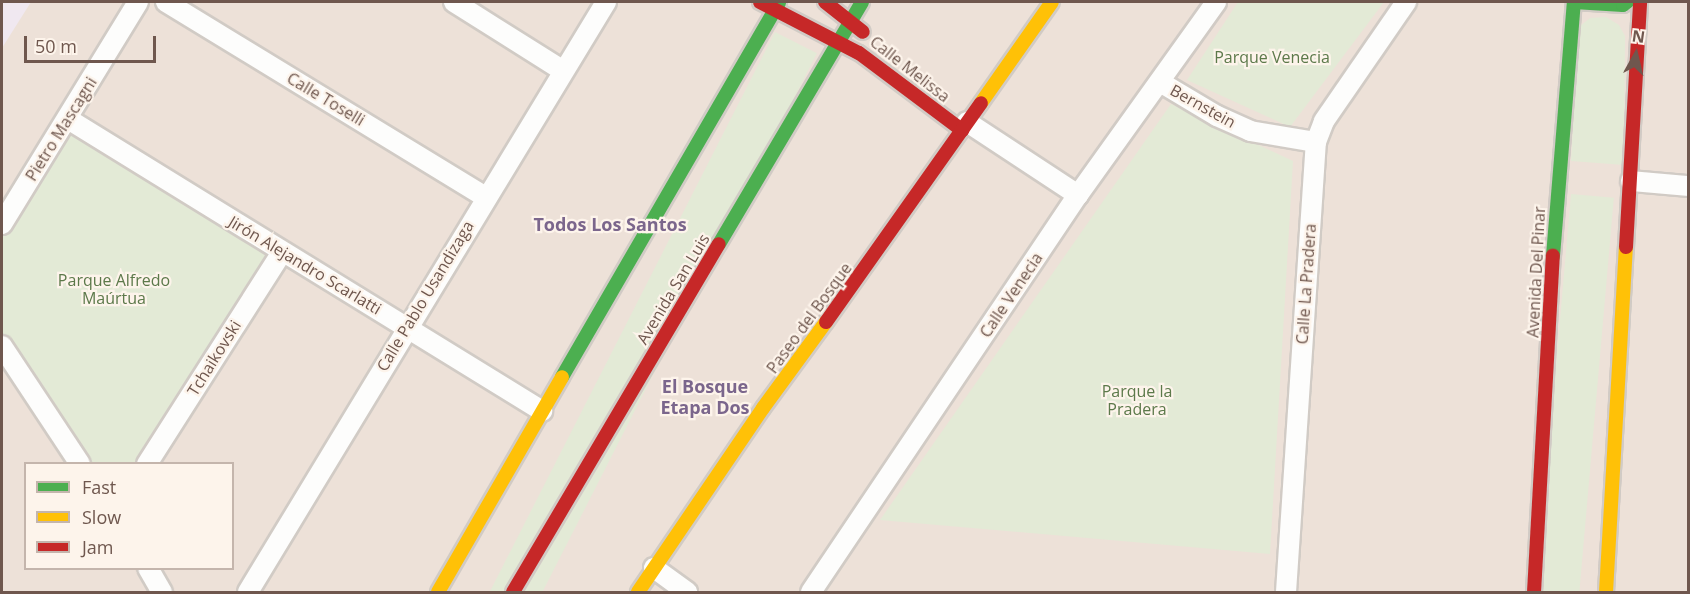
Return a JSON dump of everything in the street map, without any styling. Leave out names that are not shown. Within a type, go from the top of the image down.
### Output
[{"type":"street","name":"Pietro Mascagni","points":[[2,224],[138,2]]},
{"type":"street","name":"Calle Toselli","points":[[166,2],[486,197]]},
{"type":"street","points":[[454,2],[562,70]]},
{"type":"street","name":"Calle Pablo Usandizaga","points":[[248,592],[406,327],[562,70],[606,2]]},
{"type":"street","name":"Calle Melissa","points":[[760,2],[776,5],[859,53],[966,119],[1078,195]]},
{"type":"street","name":"Calle Melissa","points":[[825,2],[876,43]]},
{"type":"street","name":"Avenida San Luis","points":[[513,592],[862,2]]},
{"type":"street","name":"Paseo del Bosque","points":[[638,592],[763,408],[867,266],[966,119],[1052,2]]},
{"type":"street","name":"Calle Venecia","points":[[811,592],[1078,195],[1216,2]]},
{"type":"street","name":"Calle La Pradera","points":[[1286,592],[1316,142],[1324,121],[1406,2]]},
{"type":"street","name":"Avenida Del Pinar","points":[[1534,592],[1558,176],[1574,2],[1625,3],[1638,24]]},
{"type":"street","points":[[1606,592],[1640,2]]},
{"type":"street","points":[[438,592],[776,5]]},
{"type":"street","name":"Bernstein","points":[[1161,82],[1217,116],[1250,131],[1316,142]]},
{"type":"street","name":"Jirón Alejandro Scarlatti","points":[[68,119],[542,411]]},
{"type":"street","points":[[1631,181],[1689,186]]},
{"type":"street","name":"Tchaikovski","points":[[148,462],[282,252]]},
{"type":"street","points":[[2,346],[80,462]]},
{"type":"street","points":[[654,568],[687,592]]},
{"type":"street","points":[[149,570],[162,592]]},
{"type":"shaded area","points":[[2,2],[1688,2],[1688,592],[2,592]]},
{"type":"shaded area","points":[[2,2],[31,2],[2,48]]},
{"type":"green space","name":"Parque Venecia","points":[[1238,2],[1384,2],[1290,127],[1187,80]]},
{"type":"green space","points":[[1606,17],[1619,25],[1625,36],[1624,165],[1571,161],[1579,27],[1590,18]]},
{"type":"green space","points":[[775,32],[817,53],[542,592],[490,592]]},
{"type":"green space","name":"Parque la Pradera","points":[[1171,104],[1293,161],[1270,554],[880,520]]},
{"type":"green space","name":"Parque Alfredo Maúrtua","points":[[70,128],[269,253],[140,462],[86,462],[2,345],[2,237]]},
{"type":"green space","points":[[1571,194],[1614,198],[1579,592],[1536,591]]},
{"type":"traffic: fast","points":[[562,377],[779,2]]},
{"type":"traffic: fast","points":[[719,244],[862,2]]},
{"type":"traffic: fast","points":[[1553,256],[1574,2],[1623,5],[1627,2]]},
{"type":"traffic: slow","points":[[981,103],[1052,2]]},
{"type":"traffic: slow","points":[[1606,592],[1626,247]]},
{"type":"traffic: slow","points":[[638,592],[763,408],[826,322]]},
{"type":"traffic: slow","points":[[438,592],[562,377]]},
{"type":"traffic: jam","points":[[760,2],[859,53],[962,130]]},
{"type":"traffic: jam","points":[[825,2],[863,32]]},
{"type":"traffic: jam","points":[[1626,247],[1640,2]]},
{"type":"traffic: jam","points":[[826,322],[981,103]]},
{"type":"traffic: jam","points":[[513,592],[719,244]]},
{"type":"traffic: jam","points":[[1534,592],[1553,256]]},
{"type":"district","name":"Todos Los Santos","points":[[610,224]]},
{"type":"district","name":"El Bosque Etapa Dos","points":[[705,397]]}]
